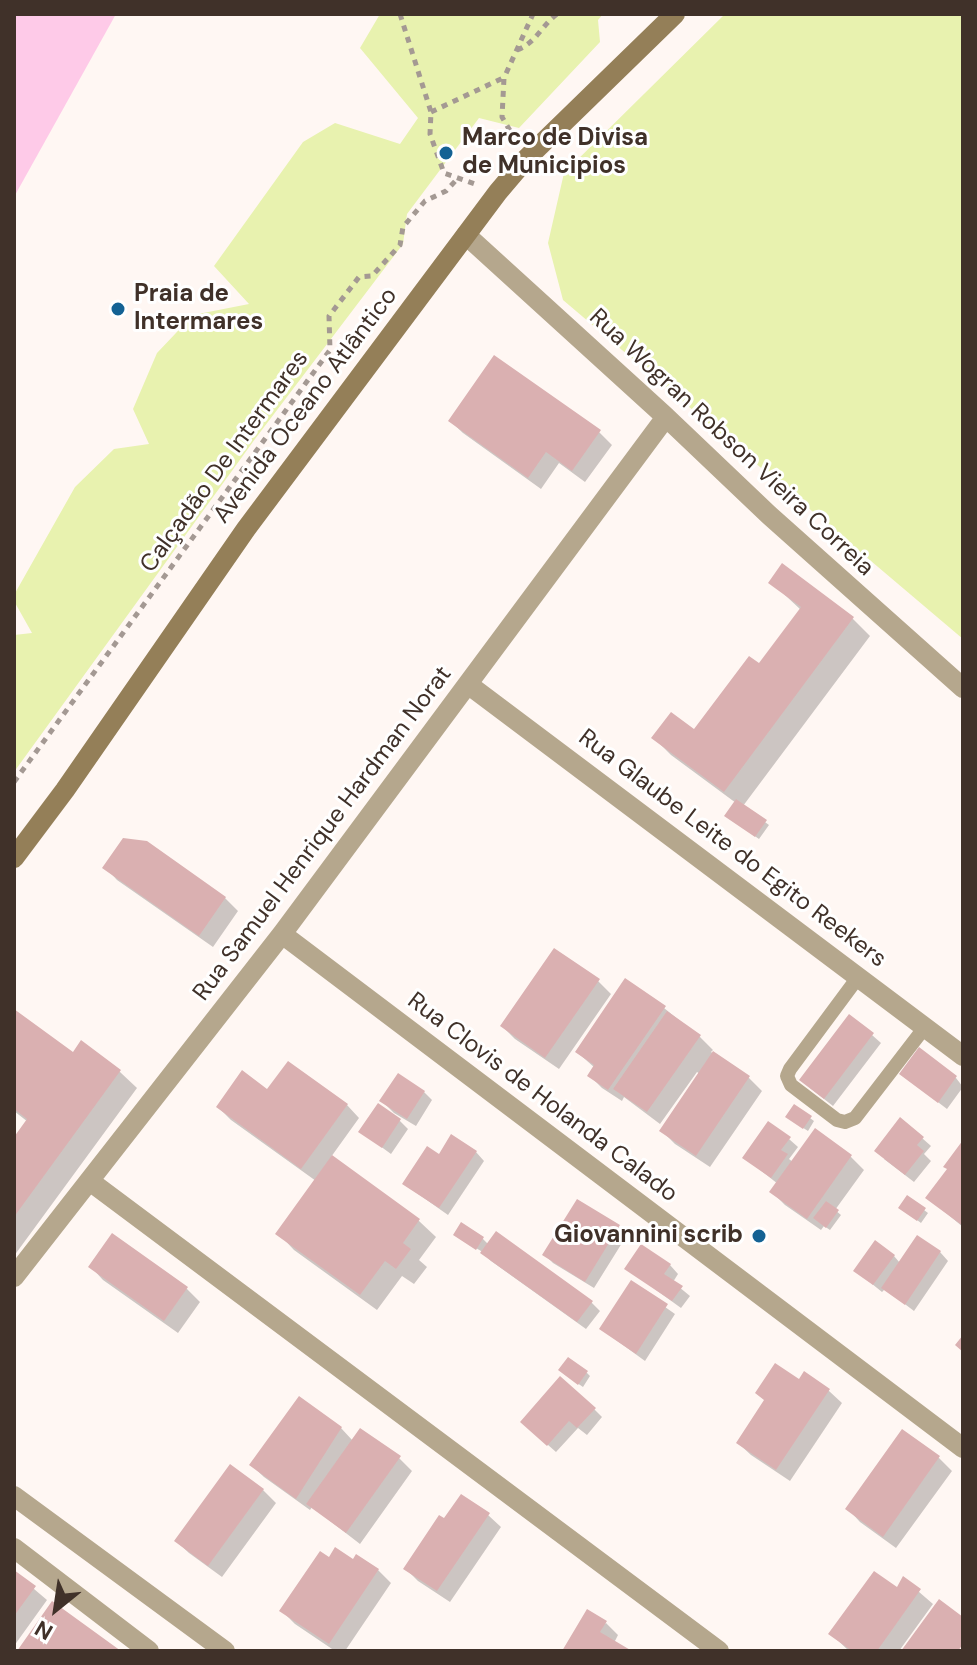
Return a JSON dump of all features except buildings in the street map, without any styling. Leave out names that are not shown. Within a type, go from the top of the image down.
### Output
[{"type":"main road","name":"Avenida Oceano Atlântico","points":[[14,858],[65,790],[246,529],[498,192],[526,159],[675,14]]},
{"type":"street","name":"Rua Wogran Robson Vieira Correia","points":[[466,235],[769,515],[963,688]]},
{"type":"street","name":"Rua Samuel Henrique Hardman Norat","points":[[14,1277],[282,934],[666,417]]},
{"type":"street","name":"Rua Glaube Leite do Egito Reekers","points":[[469,685],[963,1056]]},
{"type":"street","name":"Rua Clovis de Holanda Calado","points":[[282,934],[963,1448]]},
{"type":"street","points":[[91,1182],[719,1651]]},
{"type":"street","points":[[14,1496],[225,1651]]},
{"type":"street","points":[[14,1548],[149,1651]]},
{"type":"lane","points":[[859,976],[790,1069],[787,1076],[791,1085],[837,1120],[845,1122],[855,1118],[925,1027]]},
{"type":"path","points":[[400,14],[431,112],[430,134],[444,173],[498,192]]},
{"type":"path","points":[[526,159],[502,117],[504,78],[533,14]]},
{"type":"path","points":[[516,51],[534,40],[557,14]]},
{"type":"path","points":[[431,112],[504,78]]},
{"type":"path","name":"Calçadão De Intermares","points":[[14,782],[330,350],[329,316],[359,277],[372,276],[400,245],[403,227],[425,201],[446,191],[458,178]]},
{"type":"green space","points":[[380,14],[603,14],[598,20],[600,42],[519,128],[479,118],[407,214],[403,244],[255,439],[14,772],[14,635],[32,633],[14,601],[14,595],[75,487],[114,449],[149,444],[133,409],[157,353],[193,315],[249,304],[214,266],[303,142],[335,123],[400,144],[418,118],[360,48]]},
{"type":"green space","points":[[725,14],[963,14],[963,639],[563,300],[548,243],[564,173]]},
{"type":"shaded area","points":[[14,14],[116,14],[14,197]]},
{"type":"place","name":"Marco de Divisa de Municipios","points":[[446,153]]},
{"type":"place","name":"Praia de Intermares","points":[[118,309]]},
{"type":"place","name":"Giovannini scrib","points":[[759,1236]]}]
